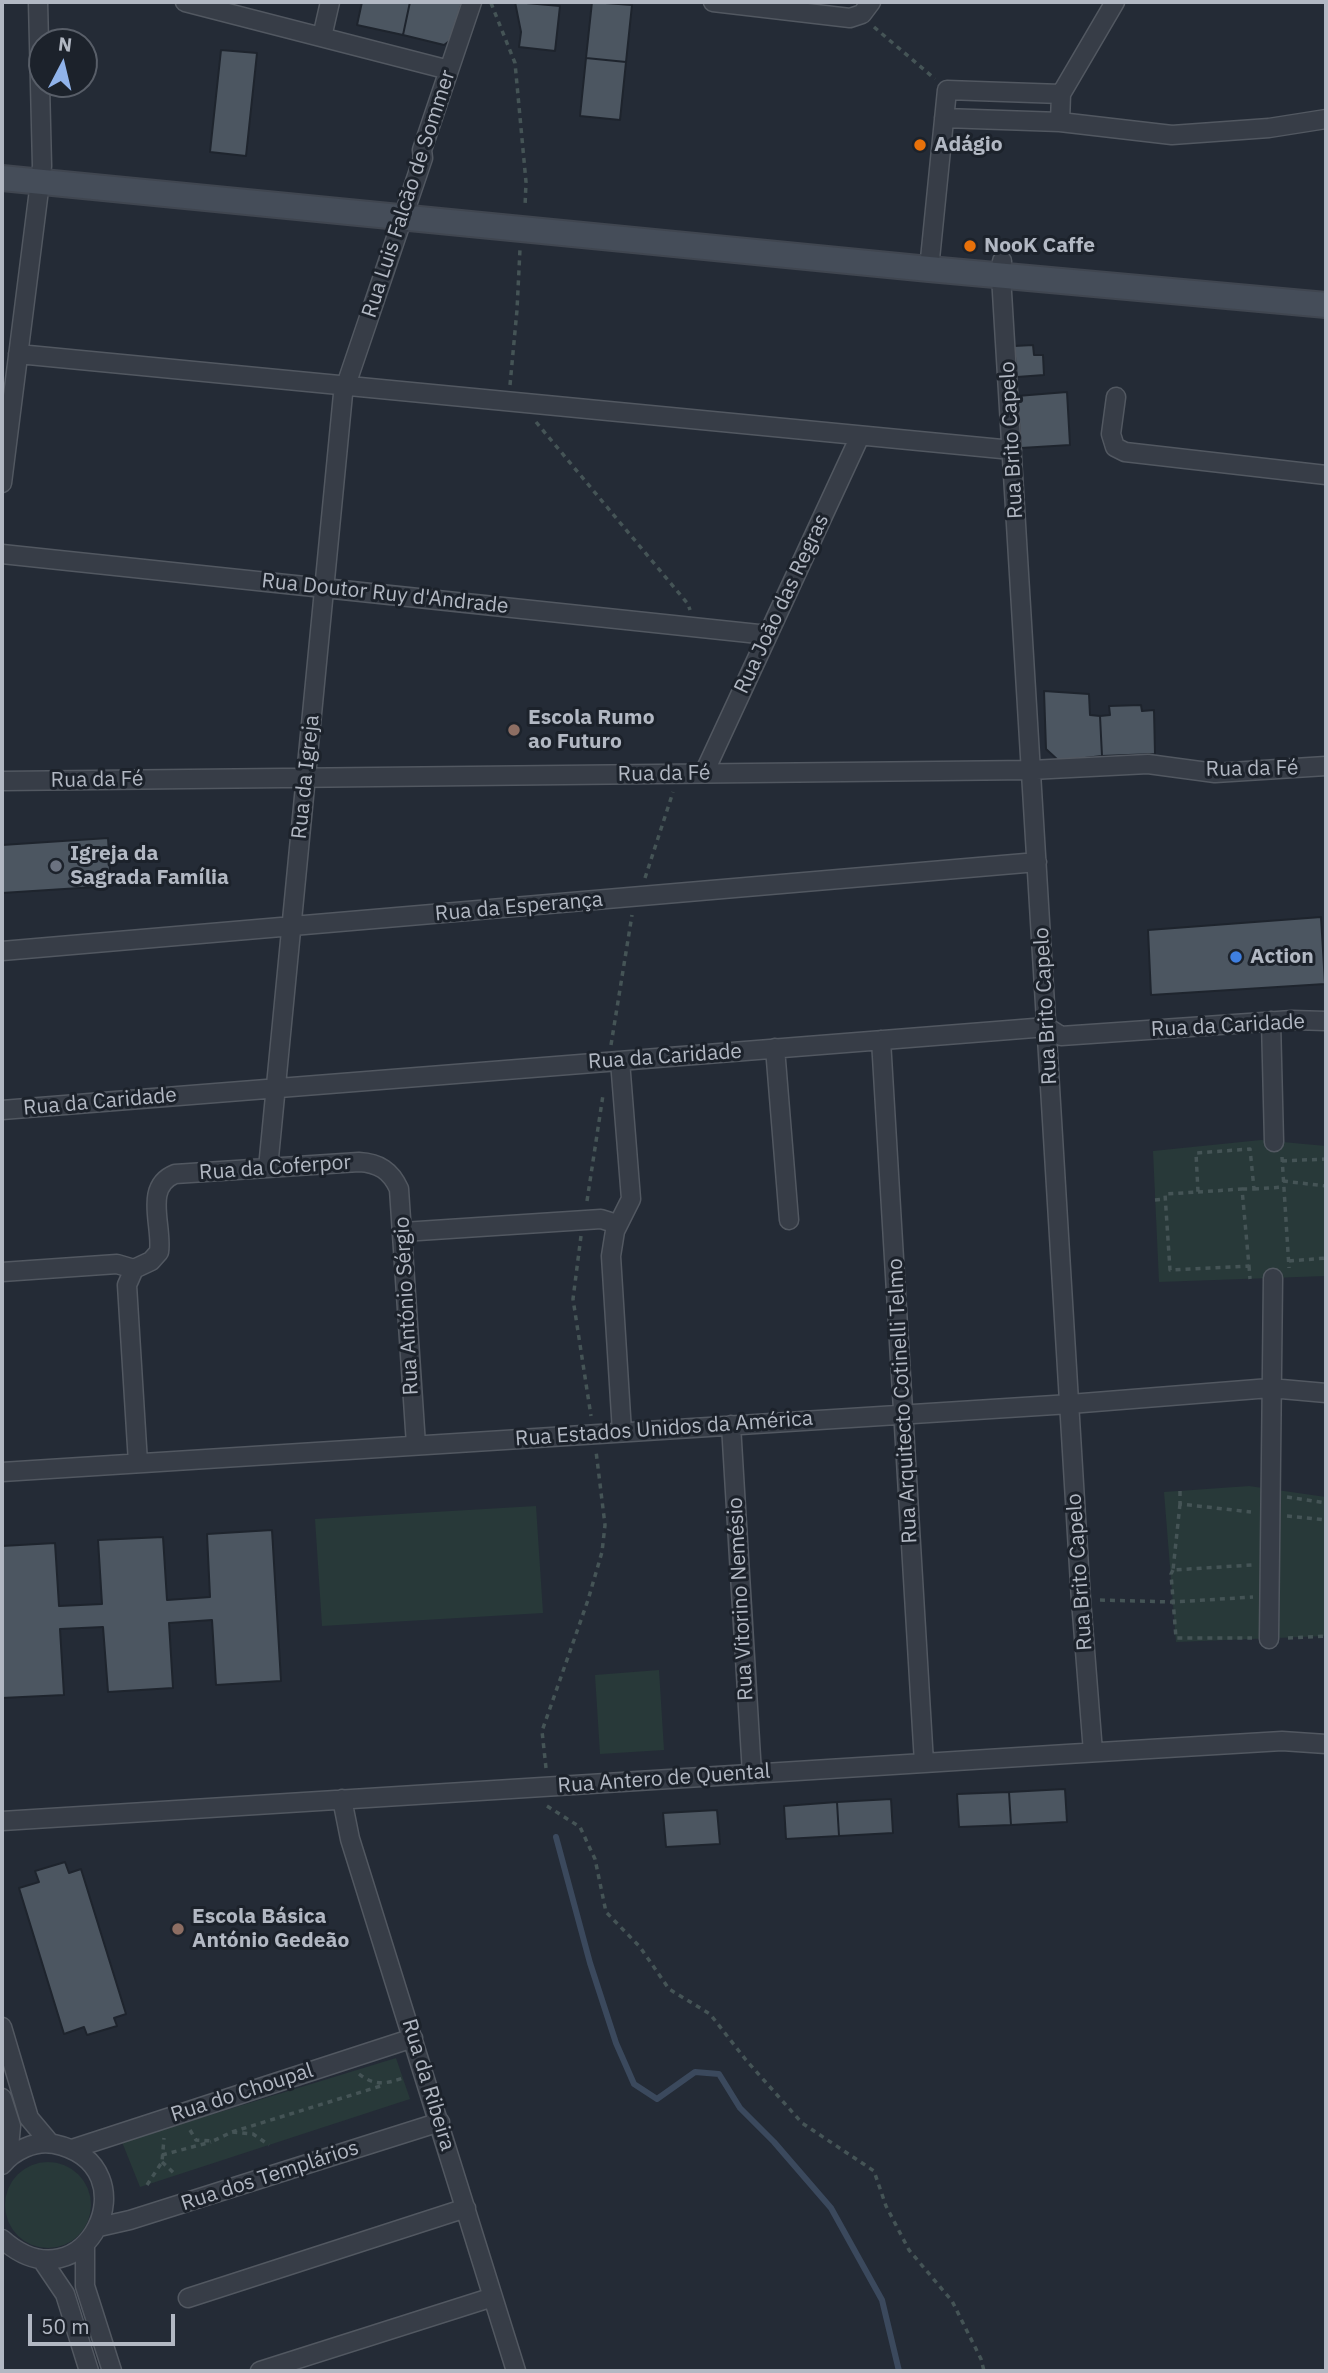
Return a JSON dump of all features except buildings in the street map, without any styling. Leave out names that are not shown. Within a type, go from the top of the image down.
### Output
[{"type":"street","points":[[2,483],[41,174],[38,2]]},
{"type":"street","points":[[185,2],[449,69]]},
{"type":"street","points":[[321,37],[330,2]]},
{"type":"street","name":"Rua Luis Falcão de Sommer","points":[[346,386],[472,2]]},
{"type":"street","points":[[713,2],[843,18],[866,8]]},
{"type":"street","points":[[1060,122],[1061,94],[1115,2]]},
{"type":"street","points":[[930,262],[947,90],[1061,94]]},
{"type":"street","points":[[944,118],[1060,122],[1172,135],[1269,128],[1326,119]]},
{"type":"street","points":[[2,162],[41,174],[930,262],[1326,289]]},
{"type":"street","points":[[2,178],[41,174]]},
{"type":"street","points":[[1001,268],[1326,305]]},
{"type":"street","name":"Rua Brito Capelo","points":[[1001,268],[1081,1600],[1093,1752]]},
{"type":"street","points":[[18,354],[1012,450]]},
{"type":"street","name":"Rua da Igreja","points":[[268,1168],[343,394],[346,386]]},
{"type":"street","points":[[1116,397],[1111,434],[1115,447],[1125,452],[1326,475]]},
{"type":"street","name":"Rua João das Regras","points":[[704,773],[860,436]]},
{"type":"street","name":"Rua Doutor Ruy d'Andrade","points":[[2,554],[768,635]]},
{"type":"street","name":"Rua da Fé","points":[[2,781],[1031,770],[1148,764],[1215,773],[1326,766]]},
{"type":"street","name":"Rua da Esperança","points":[[2,951],[1037,862]]},
{"type":"street","points":[[1271,1021],[1274,1142]]},
{"type":"street","name":"Rua da Caridade","points":[[2,1110],[1047,1027],[1061,1036],[1271,1021],[1326,1021]]},
{"type":"street","name":"Rua Arquitecto Cotinelli Telmo","points":[[881,1040],[925,1763]]},
{"type":"street","points":[[775,1048],[789,1220]]},
{"type":"street","points":[[620,1061],[631,1194],[628,1207],[617,1224],[611,1256],[622,1432]]},
{"type":"street","name":"Rua da Coferpor","points":[[134,1269],[151,1261],[159,1252],[157,1195],[162,1182],[175,1174],[359,1162],[388,1171]]},
{"type":"street","name":"Rua António Sérgio","points":[[388,1171],[399,1189],[416,1445]]},
{"type":"street","points":[[403,1232],[601,1219],[617,1224]]},
{"type":"street","points":[[2,1272],[117,1264],[134,1269],[127,1285],[138,1463]]},
{"type":"street","points":[[1269,1639],[1270,1388],[1281,1278]]},
{"type":"street","name":"Rua Estados Unidos da América","points":[[2,1472],[1070,1404],[1270,1388],[1326,1393]]},
{"type":"street","name":"Rua Vitorino Nemésio","points":[[731,1425],[752,1773]]},
{"type":"street","name":"Rua Antero de Quental","points":[[2,1821],[1282,1741],[1326,1745]]},
{"type":"street","name":"Rua da Ribeira","points":[[342,1799],[350,1839],[516,2371]]},
{"type":"street","points":[[2,2027],[29,2118],[50,2143]]},
{"type":"street","name":"Rua do Choupal","points":[[72,2149],[413,2038]]},
{"type":"street","points":[[2,2098],[11,2126],[5,2162]]},
{"type":"street","name":"Rua dos Templários","points":[[99,2227],[130,2220],[440,2122]]},
{"type":"street","points":[[2,2239],[21,2254],[43,2260],[65,2256],[85,2245],[99,2227],[105,2205],[102,2183],[90,2163],[72,2149],[50,2143],[27,2146],[5,2162]]},
{"type":"street","points":[[188,2298],[466,2208]]},
{"type":"street","points":[[85,2245],[85,2286],[112,2371]]},
{"type":"street","points":[[2,2261],[21,2254]]},
{"type":"street","points":[[43,2260],[65,2294],[89,2371]]},
{"type":"street","points":[[260,2371],[493,2297]]},
{"type":"path","points":[[866,8],[947,90]]},
{"type":"path","points":[[1274,1142],[1274,1156],[1282,1156],[1289,1261],[1281,1278]]},
{"type":"path","points":[[1195,1147],[1198,1192]]},
{"type":"path","points":[[1196,1153],[1250,1149],[1254,1189]]},
{"type":"path","points":[[1282,1161],[1326,1159]]},
{"type":"path","points":[[1249,1266],[1170,1270],[1166,1194],[1254,1189],[1284,1184],[1326,1186]]},
{"type":"path","points":[[1242,1189],[1250,1279]]},
{"type":"path","points":[[1155,1200],[1166,1199]]},
{"type":"path","points":[[1289,1261],[1326,1258]]},
{"type":"path","points":[[1180,1491],[1171,1574],[1176,1638],[1269,1639],[1326,1636]]},
{"type":"path","points":[[1269,1494],[1326,1503]]},
{"type":"path","points":[[1180,1504],[1326,1520]]},
{"type":"path","points":[[1173,1570],[1269,1563]]},
{"type":"path","points":[[1081,1600],[1173,1602],[1269,1596]]},
{"type":"path","points":[[542,1787],[546,1805],[580,1827],[595,1859],[606,1912],[640,1947],[669,1989],[710,2014],[746,2060],[802,2123],[874,2171],[886,2206],[909,2250],[952,2301],[981,2359],[984,2371]]},
{"type":"path","points":[[355,2070],[366,2079],[384,2085]]},
{"type":"path","points":[[162,2155],[213,2141],[232,2132],[403,2078]]},
{"type":"path","points":[[185,2122],[196,2140],[213,2141]]},
{"type":"path","points":[[147,2185],[162,2162],[165,2129]]},
{"type":"path","points":[[232,2132],[253,2134],[269,2145]]},
{"type":"path","points":[[162,2162],[176,2175]]},
{"type":"shaded area","points":[[1261,1140],[1326,1146],[1326,1276],[1159,1282],[1153,1151]]},
{"type":"shaded area","points":[[1249,1486],[1326,1497],[1326,1636],[1176,1642],[1164,1492]]},
{"type":"shaded area","points":[[536,1506],[543,1613],[322,1626],[315,1519]]},
{"type":"shaded area","points":[[659,1670],[664,1750],[600,1754],[595,1675]]},
{"type":"shaded area","points":[[396,2058],[410,2099],[140,2187],[122,2142]]},
{"type":"shaded area","points":[[48,2162],[72,2169],[84,2181],[91,2205],[84,2229],[72,2241],[48,2248],[24,2241],[12,2229],[5,2205],[12,2181],[24,2169]]},
{"type":"waterway","points":[[556,1837],[590,1963],[616,2043],[634,2084],[657,2099],[695,2072],[719,2074],[740,2108],[774,2142],[831,2208],[882,2300],[899,2371]]},
{"type":"place","name":"Adágio","points":[[920,145]]},
{"type":"place","name":"NooK Caffe","points":[[970,246]]},
{"type":"place","name":"Escola Rumo ao Futuro","points":[[514,730]]},
{"type":"place","name":"Igreja da Sagrada Família","points":[[56,866]]},
{"type":"place","name":"Action","points":[[1236,957]]},
{"type":"place","name":"Escola Básica António Gedeão","points":[[178,1929]]}]
